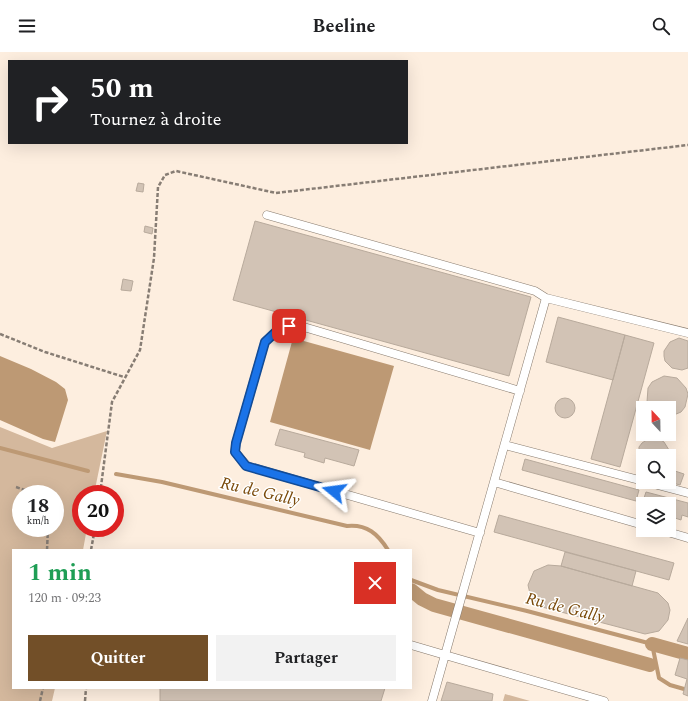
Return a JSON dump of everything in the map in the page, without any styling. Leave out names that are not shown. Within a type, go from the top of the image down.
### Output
[{"type":"lane","points":[[267,215],[534,291],[546,298],[688,333]]},
{"type":"lane","points":[[432,701],[546,298]]},
{"type":"lane","points":[[480,533],[246,466],[235,452],[236,443],[265,342],[280,328],[289,326],[297,325],[520,391]]},
{"type":"lane","points":[[505,445],[636,479]]},
{"type":"lane","points":[[494,482],[636,523]]},
{"type":"lane","points":[[673,489],[688,493]]},
{"type":"lane","points":[[676,534],[688,538]]},
{"type":"lane","points":[[412,645],[604,701]]},
{"type":"path","points":[[0,334],[45,352],[124,377]]},
{"type":"path","points":[[47,549],[48,537]]},
{"type":"path","points":[[92,549],[94,537]]},
{"type":"path","points":[[40,701],[43,689]]},
{"type":"path","points":[[85,701],[86,689]]},
{"type":"shaded area","points":[[293,338],[394,366],[370,450],[270,422]]},
{"type":"shaded area","points":[[0,356],[31,369],[56,382],[65,389],[68,400],[55,442],[43,439],[0,420]]},
{"type":"shaded area","points":[[0,427],[52,448],[107,431],[96,485],[72,485],[72,537],[85,537],[83,549],[12,549],[12,689],[55,689],[52,701],[0,701]]},
{"type":"shaded area","points":[[505,694],[530,701],[503,701]]},
{"type":"building","points":[[138,183],[144,184],[143,192],[136,191]]},
{"type":"building","points":[[255,221],[531,297],[509,376],[233,300]]},
{"type":"building","points":[[145,226],[153,228],[152,234],[144,232]]},
{"type":"building","points":[[123,279],[133,281],[131,291],[121,290]]},
{"type":"building","points":[[558,317],[625,335],[613,380],[546,362]]},
{"type":"building","points":[[625,335],[654,343],[638,401],[636,401],[636,409],[620,467],[591,459]]},
{"type":"building","points":[[679,338],[688,341],[688,368],[682,370],[672,368],[665,361],[664,356],[664,351],[670,342]]},
{"type":"building","points":[[664,376],[677,378],[686,388],[688,394],[685,407],[681,412],[676,414],[676,401],[647,401],[648,388],[652,382]]},
{"type":"building","points":[[565,398],[572,401],[575,408],[572,415],[565,418],[558,415],[555,408],[558,401]]},
{"type":"building","points":[[280,429],[359,450],[354,466],[325,458],[324,463],[304,457],[305,453],[275,445]]},
{"type":"building","points":[[645,441],[662,441],[668,449],[639,449]]},
{"type":"building","points":[[525,459],[639,490],[636,501],[522,470]]},
{"type":"building","points":[[676,471],[684,474],[680,485],[676,484]]},
{"type":"building","points":[[646,492],[665,497],[644,497]]},
{"type":"building","points":[[676,500],[688,503],[688,517],[682,515],[681,520],[676,518]]},
{"type":"building","points":[[499,515],[674,563],[669,580],[494,532]]},
{"type":"building","points":[[565,552],[636,571],[632,586],[561,566]]},
{"type":"building","points":[[548,565],[561,566],[658,593],[668,603],[670,610],[668,620],[659,631],[645,634],[542,607],[531,598],[528,585],[534,571]]},
{"type":"building","points":[[688,618],[688,644],[677,641]]},
{"type":"building","points":[[680,658],[688,660],[688,696],[683,694],[687,679],[675,675]]},
{"type":"building","points":[[447,682],[493,694],[492,701],[441,701]]},
{"type":"building","points":[[160,689],[385,689],[381,701],[160,701]]},
{"type":"waterway","name":"Ru de Gally","points":[[0,448],[88,471]]},
{"type":"waterway","name":"Ru de Gally","points":[[116,474],[162,482],[347,526],[366,528],[376,535],[387,549]]},
{"type":"waterway","name":"Ru de Gally","points":[[412,580],[438,590],[527,611],[652,644],[659,678],[670,685],[684,689]]},
{"type":"waterway","points":[[412,591],[422,599],[434,605],[650,665]]},
{"type":"waterway","points":[[652,644],[688,654]]},
{"type":"route","points":[[289,326],[280,328],[271,334],[265,342],[236,443],[235,452],[246,466],[334,491]]}]
